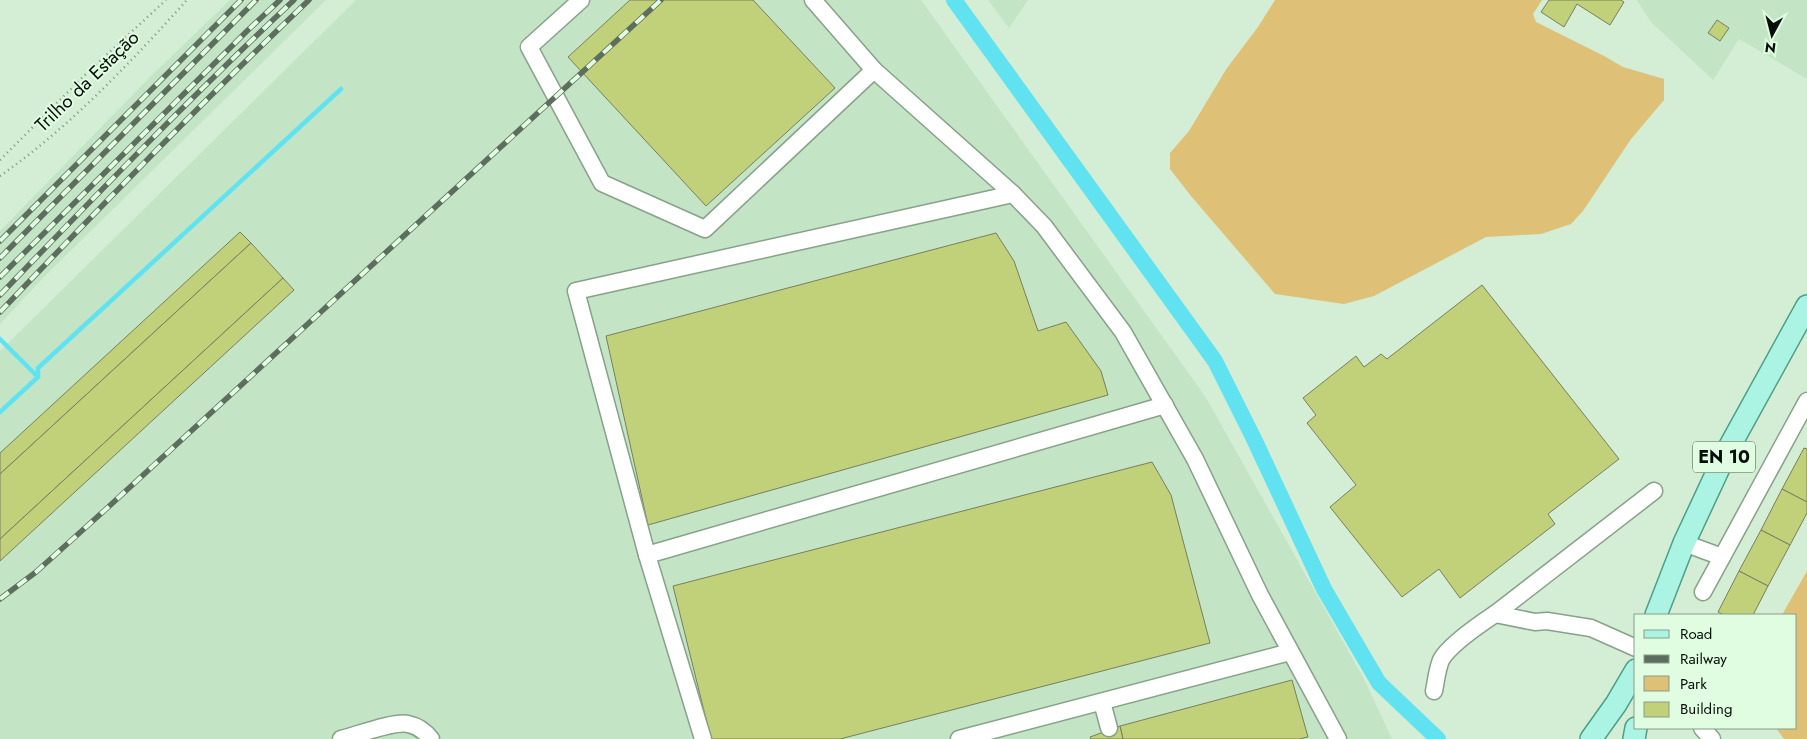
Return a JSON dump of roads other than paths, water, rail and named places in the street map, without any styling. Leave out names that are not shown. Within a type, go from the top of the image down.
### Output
[{"type":"main road","name":"EN 10","points":[[1656,614],[1684,543],[1726,453],[1807,306]]},
{"type":"main road","points":[[1591,739],[1616,704],[1634,673]]},
{"type":"street","points":[[581,0],[529,47],[602,183],[705,229],[874,70]]},
{"type":"street","points":[[813,0],[874,70],[1013,194],[1044,226],[1123,332],[1195,459],[1260,596],[1338,739]]},
{"type":"street","points":[[703,739],[647,555],[576,291],[1013,194]]},
{"type":"street","points":[[1703,592],[1807,401]]},
{"type":"street","points":[[647,555],[1165,405]]},
{"type":"street","points":[[1434,691],[1440,665],[1447,652],[1477,626],[1654,491]]},
{"type":"street","points":[[1684,543],[1722,557]]},
{"type":"street","points":[[1495,614],[1535,622],[1546,621],[1591,628],[1634,647]]},
{"type":"street","points":[[959,739],[1290,652]]},
{"type":"street","points":[[1102,702],[1109,728]]},
{"type":"street","points":[[342,739],[407,723],[420,728],[431,739]]},
{"type":"street","points":[[1703,729],[1712,739]]},
{"type":"waterway","points":[[954,0],[1215,361],[1254,439],[1324,589],[1379,683],[1438,739]]},
{"type":"waterway","points":[[0,412],[38,377],[38,368],[341,89]]},
{"type":"waterway","points":[[0,339],[38,377]]},
{"type":"railway","points":[[0,241],[241,0]]},
{"type":"railway","points":[[0,258],[256,0]]},
{"type":"railway","points":[[0,277],[280,0]]},
{"type":"railway","points":[[0,295],[145,146],[294,0]]},
{"type":"railway","points":[[0,312],[230,76],[309,0]]},
{"type":"railway","points":[[0,599],[36,572],[105,510],[661,0]]}]
